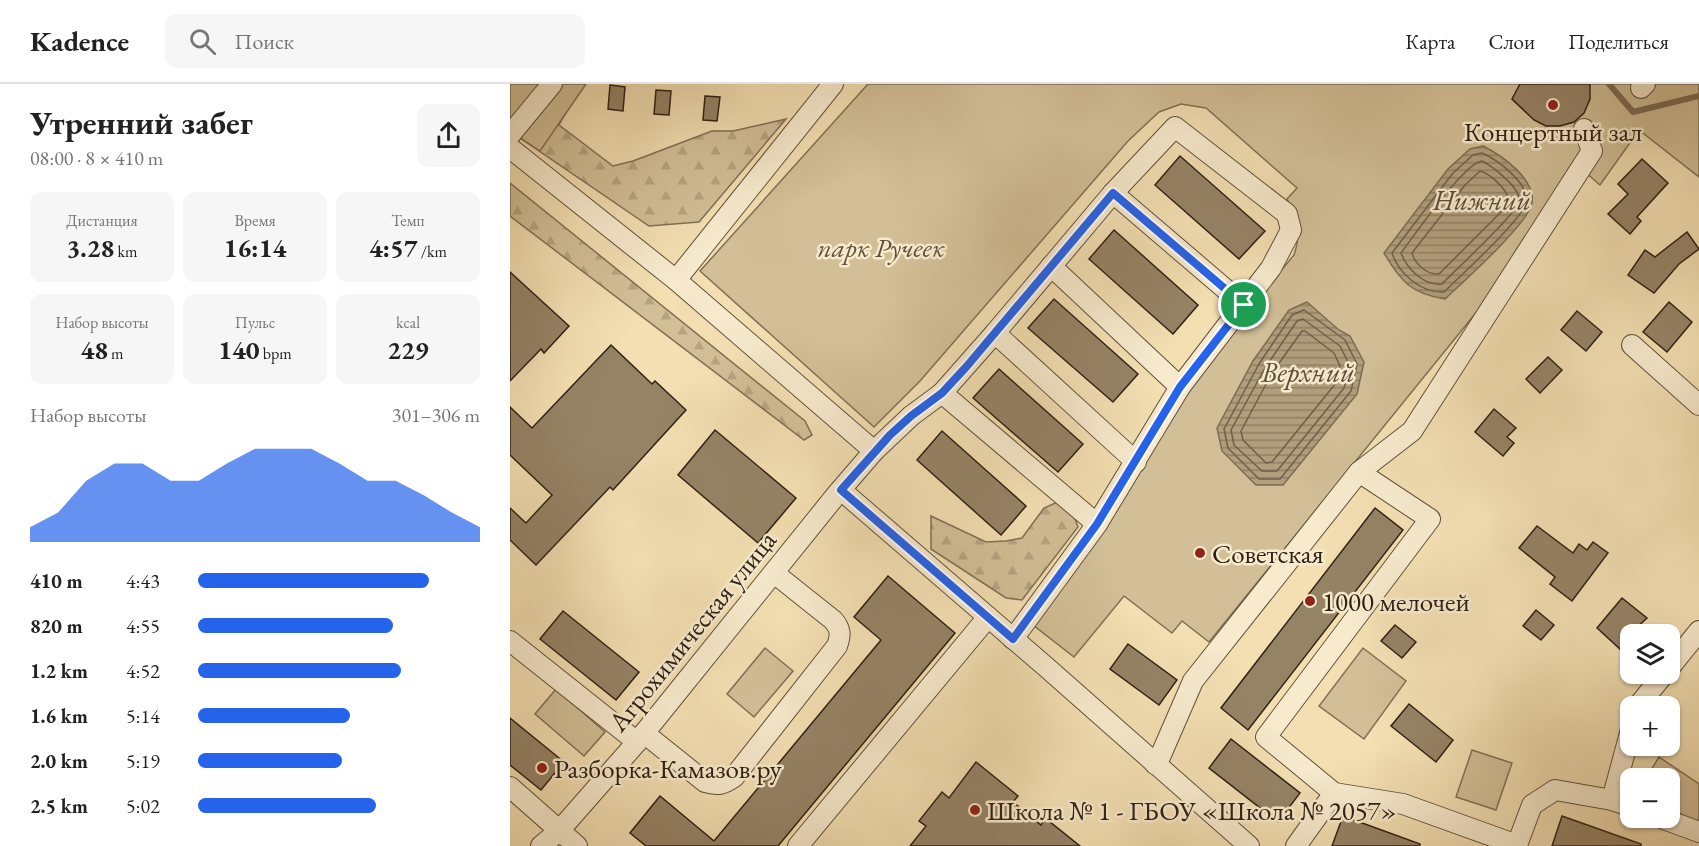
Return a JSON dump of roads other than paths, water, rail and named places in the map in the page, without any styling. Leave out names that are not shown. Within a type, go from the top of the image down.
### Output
[{"type":"street","points":[[510,135],[552,84]]},
{"type":"street","points":[[676,280],[833,84]]},
{"type":"street","name":"Агрохимическая улица","points":[[541,846],[559,831],[640,738],[874,452],[911,416],[942,393],[1113,193],[1174,127],[1287,214],[1291,230],[1271,268],[1244,305]]},
{"type":"street","points":[[1155,764],[1193,681],[1359,472],[1412,431],[1592,151],[1584,129]]},
{"type":"street","points":[[510,148],[676,280],[874,452]]},
{"type":"street","points":[[1013,639],[1097,524],[1180,387],[1244,305],[1113,193]]},
{"type":"street","points":[[1051,266],[1180,387]]},
{"type":"street","points":[[995,333],[1136,462]]},
{"type":"street","points":[[1632,345],[1699,405]]},
{"type":"street","points":[[942,393],[1097,524]]},
{"type":"street","points":[[1359,472],[1430,519],[1266,736],[1334,793],[1403,804],[1517,845],[1532,805],[1555,790],[1620,803]]},
{"type":"street","points":[[841,490],[1249,846]]},
{"type":"street","points":[[510,641],[640,738],[705,782],[716,785],[725,784],[734,777],[837,646],[841,635],[839,627],[833,620],[774,573]]},
{"type":"street","points":[[798,846],[988,617]]},
{"type":"street","points":[[1680,655],[1699,631]]},
{"type":"street","points":[[1646,696],[1656,684]]},
{"type":"street","points":[[510,787],[577,846]]},
{"type":"street","points":[[1296,846],[1334,793]]},
{"type":"street","points":[[1680,825],[1699,832]]},
{"type":"water","name":"Нижний","points":[[1483,146],[1499,155],[1523,177],[1529,185],[1532,203],[1520,224],[1508,238],[1445,299],[1424,294],[1402,279],[1384,253],[1448,169],[1470,149]]},
{"type":"water","name":"Верхний","points":[[1307,302],[1339,330],[1350,336],[1364,362],[1357,394],[1283,485],[1256,485],[1222,451],[1217,428],[1253,361],[1289,310]]},
{"type":"waterway","points":[[1609,84],[1633,112],[1699,96]]},
{"type":"place","name":"Концертный зал","points":[[1553,105]]},
{"type":"place","name":"Советская","points":[[1200,553]]},
{"type":"place","name":"1000 мелочей","points":[[1310,601]]},
{"type":"place","name":"Разборка-Камазов.ру","points":[[542,768]]},
{"type":"place","name":"Школа № 1 - ГБОУ «Школа № 2057»","points":[[975,810]]},
{"type":"park label","name":"парк Ручеек","points":[[881,247]]}]
